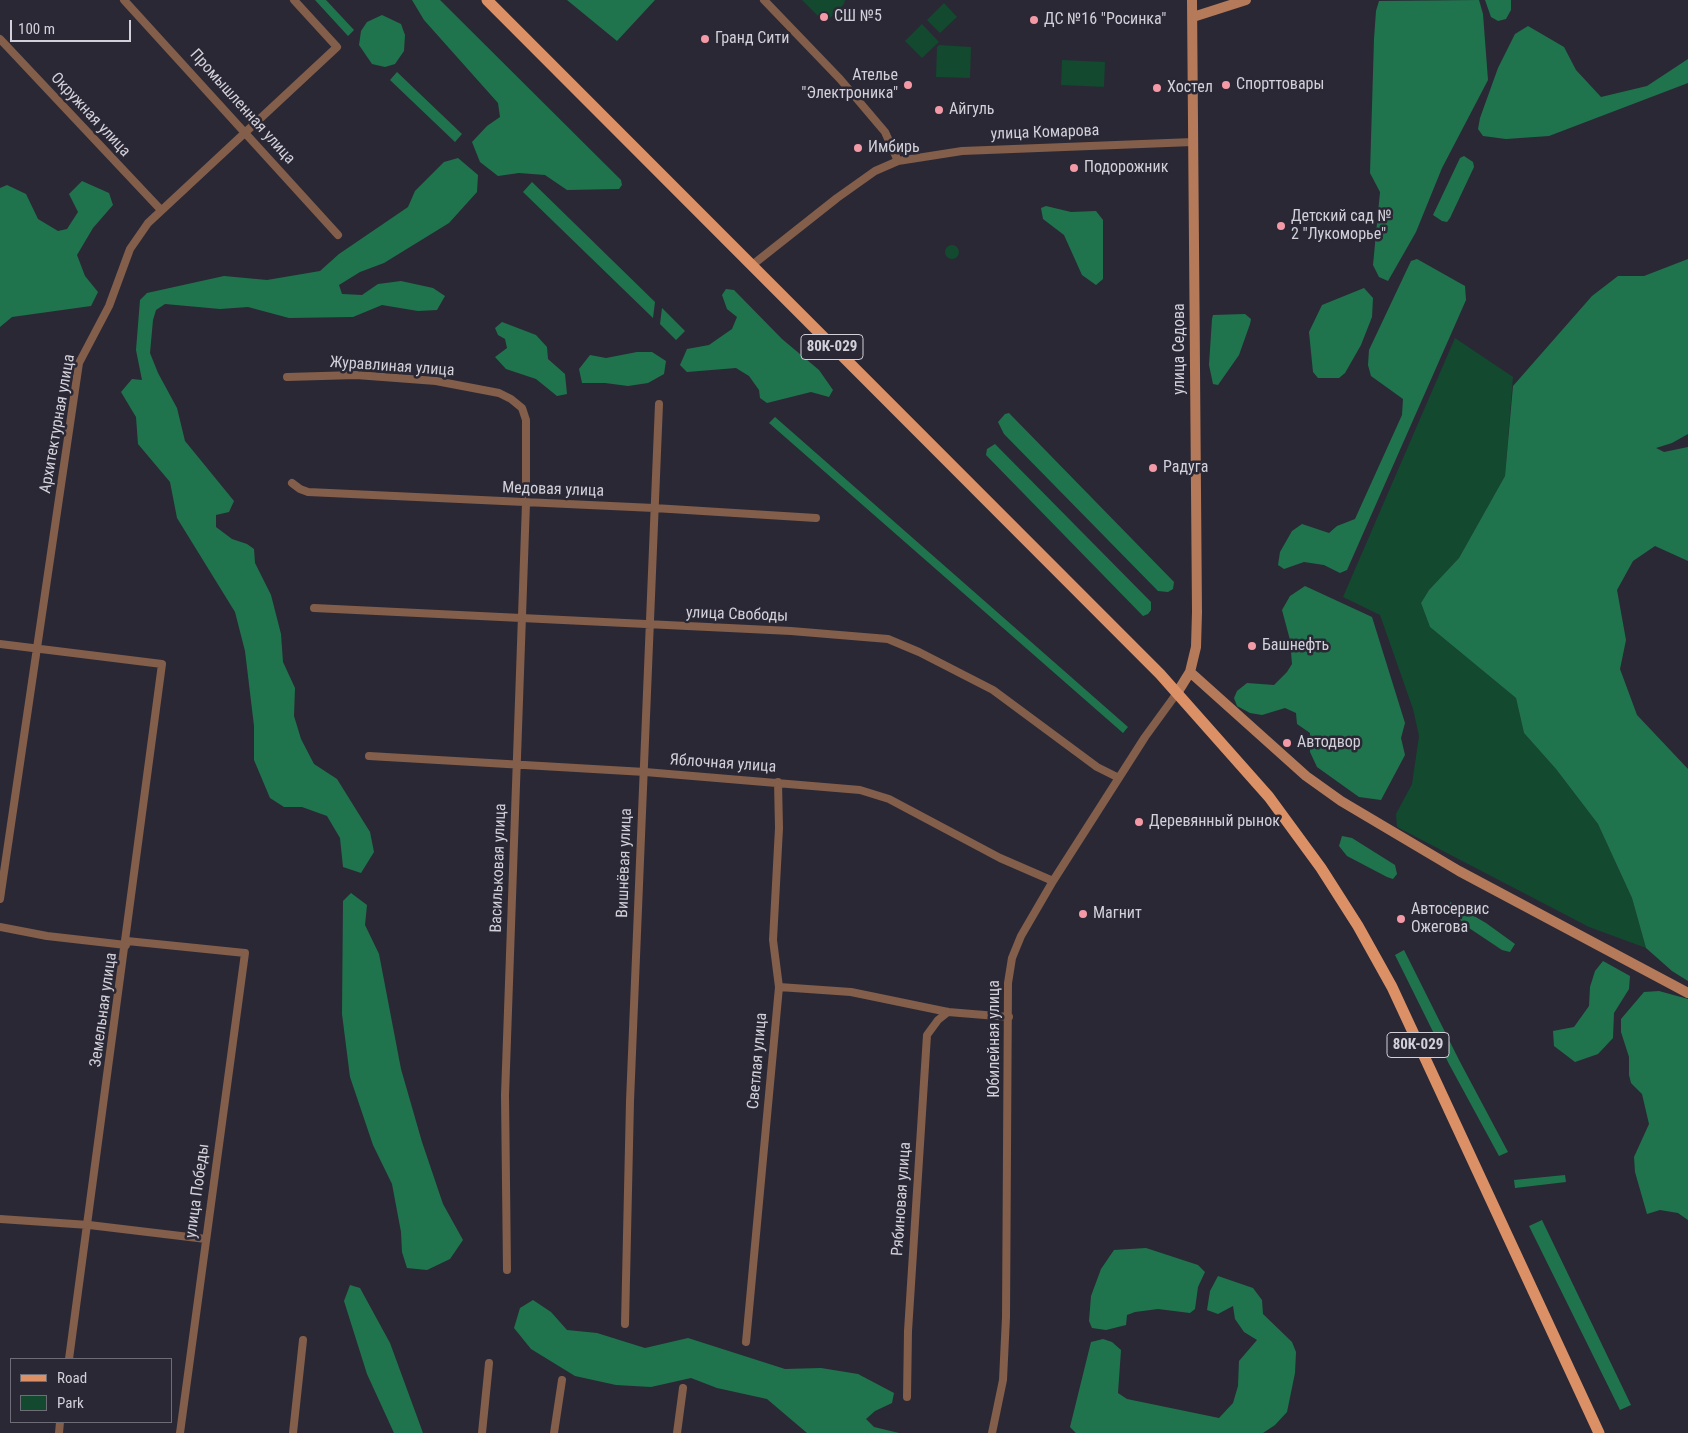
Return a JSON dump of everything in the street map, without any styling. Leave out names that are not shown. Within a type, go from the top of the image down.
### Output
[{"type":"main road","name":"80К-029","points":[[487,0],[1177,693],[1269,797],[1321,868],[1358,926],[1392,987],[1599,1433]]},
{"type":"main road","name":"улица Седова","points":[[1177,693],[1190,672],[1196,647],[1197,612],[1192,0]]},
{"type":"main road","points":[[1193,17],[1246,0]]},
{"type":"main road","points":[[1190,672],[1306,776],[1341,801],[1459,871],[1688,993]]},
{"type":"street","name":"Промышленная улица","points":[[124,0],[246,131],[338,234]]},
{"type":"street","name":"Архитектурная улица","points":[[0,899],[79,364],[109,306],[130,249],[139,234],[161,210],[337,46],[294,0]]},
{"type":"street","points":[[764,0],[840,79],[885,132],[898,161]]},
{"type":"street","name":"Окружная улица","points":[[0,39],[161,210]]},
{"type":"street","name":"улица Комарова","points":[[751,266],[845,192],[875,171],[898,161],[962,151],[1194,142]]},
{"type":"street","name":"Журавлиная улица","points":[[287,377],[365,376],[436,381],[500,393],[522,408],[526,420],[527,466]]},
{"type":"street","name":"Вишнёвая улица","points":[[625,1324],[631,1072],[659,404]]},
{"type":"street","name":"Васильковая улица","points":[[507,1270],[506,1094],[527,466]]},
{"type":"street","name":"Медовая улица","points":[[292,483],[308,492],[654,508],[816,518]]},
{"type":"street","name":"улица Свободы","points":[[314,608],[522,620],[791,631],[888,639],[919,652],[993,690],[1097,767],[1119,778]]},
{"type":"street","points":[[0,644],[36,648]]},
{"type":"street","name":"Земельная улица","points":[[36,648],[162,664],[70,1358]]},
{"type":"street","name":"Юбилейная улица","points":[[992,1433],[1003,1380],[1006,1317],[1008,983],[1015,949],[1053,881],[1145,738],[1177,693]]},
{"type":"street","name":"Яблочная улица","points":[[369,756],[645,772],[860,790],[889,799],[1000,858],[1053,881]]},
{"type":"street","name":"Светлая улица","points":[[746,1342],[779,987],[773,940],[778,782]]},
{"type":"street","points":[[0,927],[47,936],[126,943]]},
{"type":"street","name":"улица Победы","points":[[126,943],[245,953],[180,1433]]},
{"type":"street","points":[[779,987],[851,992],[948,1012],[1009,1016]]},
{"type":"street","name":"Рябиновая улица","points":[[907,1397],[908,1331],[927,1035],[938,1020],[948,1012]]},
{"type":"street","points":[[0,1219],[89,1225],[206,1239]]},
{"type":"street","points":[[293,1433],[303,1340]]},
{"type":"street","points":[[482,1433],[489,1363]]},
{"type":"street","points":[[554,1433],[562,1380]]},
{"type":"street","points":[[677,1433],[683,1388]]},
{"type":"green space","points":[[315,0],[326,0],[354,30],[348,36]]},
{"type":"green space","points":[[412,0],[440,0],[621,180],[622,185],[619,189],[567,190],[545,175],[519,173],[498,176],[480,162],[472,142],[487,126],[500,117],[498,103],[424,20]]},
{"type":"green space","points":[[567,0],[655,0],[617,41]]},
{"type":"green space","points":[[802,0],[845,0],[844,4],[830,18],[819,17]]},
{"type":"green space","points":[[1479,0],[1483,14],[1488,80],[1442,168],[1416,232],[1388,281],[1379,277],[1373,265],[1380,192],[1370,173],[1374,39],[1376,11],[1379,1]]},
{"type":"green space","points":[[1485,0],[1511,0],[1511,10],[1506,19],[1498,21],[1491,17]]},
{"type":"green space","points":[[944,3],[957,17],[940,33],[927,20]]},
{"type":"green space","points":[[382,15],[401,24],[405,35],[404,51],[395,64],[385,67],[372,64],[359,45],[361,31],[367,22]]},
{"type":"green space","points":[[922,24],[939,42],[922,58],[905,41]]},
{"type":"green space","points":[[1528,26],[1564,47],[1576,70],[1601,97],[1647,86],[1688,59],[1688,83],[1549,136],[1506,139],[1483,136],[1478,129],[1480,118],[1498,68],[1515,34]]},
{"type":"green space","points":[[939,45],[971,47],[970,78],[936,77],[937,47]]},
{"type":"green space","points":[[1062,60],[1105,62],[1104,87],[1061,85]]},
{"type":"green space","points":[[397,72],[462,134],[455,142],[390,80]]},
{"type":"green space","points":[[1464,156],[1473,162],[1474,167],[1450,218],[1447,222],[1442,221],[1433,215],[1460,158]]},
{"type":"green space","points":[[458,158],[478,175],[477,192],[449,223],[384,263],[360,272],[339,285],[342,294],[362,295],[378,284],[401,281],[433,288],[445,296],[437,310],[418,311],[382,305],[353,317],[289,318],[248,307],[220,309],[165,304],[156,310],[153,320],[150,353],[158,373],[177,408],[185,441],[234,501],[229,512],[216,515],[216,527],[232,539],[247,544],[254,549],[255,563],[271,595],[281,634],[283,662],[295,688],[294,716],[301,739],[314,764],[337,779],[370,832],[374,852],[361,873],[343,867],[340,838],[327,816],[302,807],[284,807],[270,798],[254,760],[254,726],[245,651],[235,612],[177,518],[170,482],[138,444],[136,417],[121,392],[132,379],[142,380],[136,350],[140,300],[147,293],[224,276],[267,280],[320,271],[339,254],[408,207],[415,191],[444,162]]},
{"type":"green space","points":[[82,181],[109,193],[113,205],[93,228],[77,255],[85,276],[98,292],[91,306],[12,317],[0,327],[0,188],[7,185],[26,194],[38,219],[58,231],[67,229],[78,212],[69,194]]},
{"type":"green space","points":[[532,182],[655,302],[653,318],[523,192]]},
{"type":"green space","points":[[1046,206],[1071,212],[1096,211],[1103,220],[1103,279],[1096,285],[1082,275],[1064,235],[1043,219],[1041,208]]},
{"type":"green space","points":[[949,245],[955,245],[959,252],[955,259],[949,259],[945,255],[945,249]]},
{"type":"green space","points":[[1417,259],[1465,286],[1466,300],[1347,570],[1340,573],[1324,565],[1304,562],[1284,569],[1278,565],[1280,552],[1292,531],[1302,524],[1329,533],[1337,526],[1355,519],[1402,415],[1403,399],[1371,376],[1368,365],[1369,350],[1411,261]]},
{"type":"green space","points":[[1688,259],[1688,434],[1672,443],[1656,448],[1664,452],[1688,447],[1688,561],[1655,546],[1633,561],[1617,590],[1626,640],[1620,669],[1637,715],[1688,769],[1688,981],[1672,971],[1646,948],[1632,898],[1598,824],[1556,769],[1524,733],[1516,698],[1430,627],[1421,603],[1429,590],[1459,558],[1505,476],[1513,386],[1592,296],[1618,276],[1644,276]]},
{"type":"green space","points":[[1364,288],[1373,298],[1372,317],[1361,345],[1345,373],[1339,378],[1318,378],[1313,372],[1309,332],[1322,305]]},
{"type":"green space","points":[[726,289],[734,290],[782,339],[819,370],[833,390],[829,397],[811,392],[767,403],[760,398],[759,390],[749,376],[736,368],[687,372],[680,365],[687,349],[709,345],[732,329],[737,317],[727,309],[722,295]]},
{"type":"green space","points":[[662,308],[685,331],[676,340],[660,324]]},
{"type":"green space","points":[[1245,314],[1251,319],[1239,355],[1218,385],[1213,384],[1209,365],[1213,315]]},
{"type":"green space","points":[[502,322],[536,335],[547,347],[548,359],[565,374],[567,394],[557,396],[536,379],[506,369],[495,357],[507,348],[505,339],[498,335],[495,328]]},
{"type":"green space","points":[[1455,338],[1513,377],[1505,476],[1459,558],[1429,590],[1421,603],[1430,627],[1516,698],[1524,733],[1556,769],[1598,824],[1632,898],[1646,948],[1589,927],[1397,827],[1396,814],[1412,784],[1419,736],[1413,709],[1380,615],[1343,597]]},
{"type":"green space","points":[[637,352],[652,352],[666,361],[664,374],[648,383],[628,386],[582,383],[579,369],[590,355],[606,358]]},
{"type":"green space","points":[[1009,413],[1174,582],[1173,589],[1168,592],[1158,591],[1004,434],[998,422],[1005,414]]},
{"type":"green space","points":[[775,417],[1128,727],[1123,733],[769,423]]},
{"type":"green space","points":[[995,444],[1151,602],[1151,610],[1148,614],[1143,616],[986,455],[987,449]]},
{"type":"green space","points":[[1305,586],[1372,617],[1405,723],[1401,738],[1405,755],[1381,800],[1359,797],[1317,767],[1310,752],[1310,733],[1297,724],[1296,713],[1285,708],[1262,715],[1250,713],[1237,706],[1234,698],[1237,691],[1247,683],[1274,685],[1287,672],[1292,664],[1290,640],[1282,610],[1290,596]]},
{"type":"green space","points":[[1342,836],[1352,838],[1395,865],[1397,874],[1393,879],[1387,877],[1347,856],[1339,846]]},
{"type":"green space","points":[[351,893],[367,905],[365,925],[379,954],[401,1069],[422,1142],[443,1204],[463,1240],[450,1259],[427,1270],[407,1268],[402,1252],[401,1232],[392,1184],[373,1145],[350,1077],[342,1014],[343,901]]},
{"type":"green space","points":[[1450,902],[1486,923],[1515,944],[1510,952],[1502,950],[1466,926],[1450,909]]},
{"type":"green space","points":[[1404,950],[1508,1152],[1499,1156],[1449,1064],[1395,955]]},
{"type":"green space","points":[[1603,961],[1630,976],[1629,989],[1614,1013],[1613,1038],[1598,1054],[1575,1062],[1554,1046],[1553,1031],[1574,1027],[1589,1006],[1590,987],[1595,971]]},
{"type":"green space","points":[[1659,991],[1688,999],[1688,1220],[1678,1213],[1660,1210],[1647,1214],[1635,1172],[1634,1157],[1649,1124],[1642,1094],[1631,1083],[1629,1057],[1621,1032],[1621,1019],[1644,992]]},
{"type":"green space","points":[[1565,1175],[1566,1182],[1515,1188],[1514,1180]]},
{"type":"green space","points":[[1542,1220],[1631,1405],[1620,1410],[1529,1226]]},
{"type":"green space","points":[[1146,1248],[1198,1265],[1205,1272],[1198,1287],[1195,1309],[1190,1313],[1158,1309],[1135,1312],[1127,1315],[1126,1325],[1106,1330],[1092,1328],[1089,1321],[1091,1296],[1101,1269],[1114,1250]]},
{"type":"green space","points":[[1218,1276],[1253,1288],[1262,1300],[1263,1314],[1292,1342],[1296,1352],[1295,1373],[1287,1412],[1275,1425],[1263,1433],[1076,1433],[1070,1427],[1091,1342],[1103,1339],[1112,1342],[1121,1350],[1118,1393],[1127,1399],[1219,1418],[1233,1403],[1238,1386],[1239,1361],[1257,1340],[1244,1332],[1235,1319],[1233,1306],[1218,1314],[1207,1310],[1210,1291]]},
{"type":"green space","points":[[350,1285],[360,1288],[390,1343],[423,1433],[394,1433],[367,1374],[344,1301]]},
{"type":"green space","points":[[533,1300],[551,1312],[567,1330],[597,1333],[645,1348],[688,1338],[785,1369],[821,1368],[858,1374],[894,1393],[892,1403],[875,1411],[866,1419],[874,1427],[899,1433],[807,1433],[767,1399],[717,1388],[691,1378],[651,1387],[616,1385],[575,1376],[531,1349],[514,1328],[520,1308]]},
{"type":"place","name":"СШ №5","points":[[824,17]]},
{"type":"place","name":"ДС №16 \"Росинка\"","points":[[1034,20]]},
{"type":"place","name":"Гранд Сити","points":[[705,39]]},
{"type":"place","name":"Ателье \"Электроника\"","points":[[908,85]]},
{"type":"place","name":"Спорттовары","points":[[1226,85]]},
{"type":"place","name":"Хостел","points":[[1157,88]]},
{"type":"place","name":"Айгуль","points":[[939,110]]},
{"type":"place","name":"Имбирь","points":[[858,148]]},
{"type":"place","name":"Подорожник","points":[[1074,168]]},
{"type":"place","name":"Детский сад № 2 \"Лукоморье\"","points":[[1281,226]]},
{"type":"place","name":"Радуга","points":[[1153,468]]},
{"type":"place","name":"Башнефть","points":[[1252,646]]},
{"type":"place","name":"Автодвор","points":[[1287,743]]},
{"type":"place","name":"Деревянный рынок","points":[[1139,822]]},
{"type":"place","name":"Магнит","points":[[1083,914]]},
{"type":"place","name":"Автосервис Ожегова","points":[[1401,919]]}]
